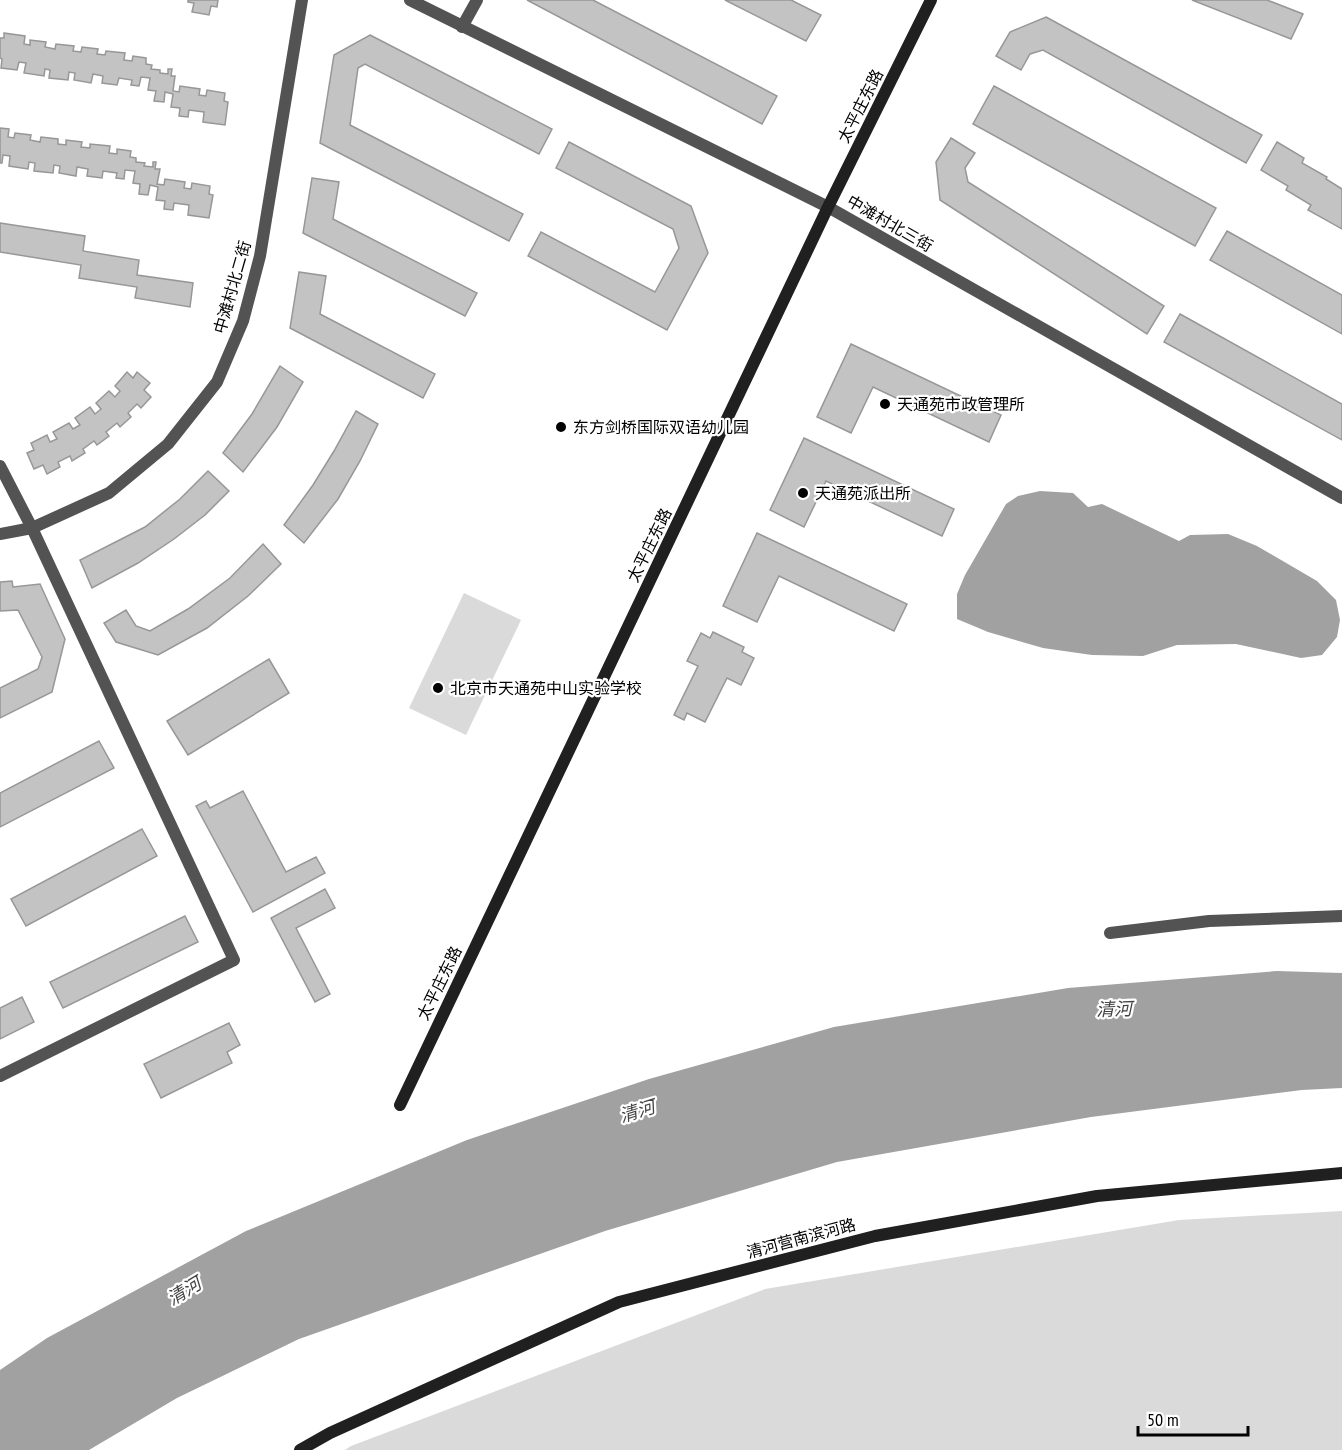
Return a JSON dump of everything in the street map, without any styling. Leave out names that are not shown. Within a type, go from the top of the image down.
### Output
[{"type":"street","name":"中滩村北二街","points":[[0,534],[32,528],[109,494],[168,444],[217,382],[243,321],[260,256],[302,0]]},
{"type":"street","name":"中滩村北三街","points":[[410,0],[828,207],[1342,498]]},
{"type":"street","points":[[462,27],[477,0]]},
{"type":"street","name":"太平庄东路","points":[[400,1105],[828,207],[931,0]]},
{"type":"street","points":[[0,466],[32,528],[234,960],[0,1076]]},
{"type":"street","points":[[1110,933],[1209,921],[1342,916]]},
{"type":"street","name":"清河营南滨河路","points":[[300,1450],[341,1428],[620,1302],[875,1236],[1097,1196],[1342,1173]]},
{"type":"shaded area","points":[[464,593],[521,620],[466,735],[409,708]]},
{"type":"shaded area","points":[[1342,1211],[1342,1450],[345,1450],[765,1289],[1179,1220]]},
{"type":"water","points":[[1040,491],[1073,493],[1088,507],[1102,504],[1179,541],[1190,535],[1228,534],[1257,546],[1317,581],[1336,600],[1340,620],[1337,637],[1322,655],[1301,658],[1236,644],[1177,645],[1143,656],[1092,655],[1043,648],[988,632],[957,619],[957,594],[965,575],[1006,504],[1018,496]]},
{"type":"water","name":"清河","points":[[1277,971],[1342,973],[1342,1088],[1302,1090],[1091,1117],[837,1162],[605,1231],[299,1339],[177,1398],[89,1450],[0,1450],[0,1370],[47,1338],[246,1231],[467,1140],[649,1079],[834,1027],[1068,988]]},
{"type":"building","points":[[188,0],[218,0],[217,7],[211,6],[209,15],[192,12],[194,3]]},
{"type":"building","points":[[527,0],[593,0],[777,96],[762,124]]},
{"type":"building","points":[[725,0],[791,0],[821,15],[806,41]]},
{"type":"building","points":[[1192,0],[1267,0],[1303,14],[1291,39]]},
{"type":"building","points":[[1046,17],[1262,135],[1246,163],[1043,50],[1030,54],[1021,70],[996,56],[1010,32]]},
{"type":"building","points":[[4,33],[25,36],[24,44],[30,45],[30,40],[46,42],[45,47],[55,49],[56,44],[74,46],[73,51],[81,52],[82,47],[98,49],[97,54],[105,55],[106,51],[125,53],[124,60],[132,61],[133,56],[146,58],[146,64],[152,65],[151,69],[160,70],[160,73],[168,74],[168,69],[172,69],[171,76],[175,76],[173,91],[179,92],[180,86],[200,89],[199,95],[206,96],[207,90],[225,93],[224,101],[228,102],[225,125],[203,122],[204,112],[189,110],[188,117],[179,116],[180,108],[171,107],[173,94],[165,92],[164,102],[154,101],[156,91],[148,90],[150,78],[141,77],[139,86],[131,85],[132,80],[119,78],[117,85],[102,83],[103,76],[93,74],[91,83],[74,80],[75,73],[69,72],[68,80],[49,78],[50,70],[45,69],[44,76],[24,73],[26,63],[19,62],[17,70],[1,68],[0,38],[4,38]]},
{"type":"building","points":[[370,35],[552,129],[539,154],[365,64],[358,68],[350,125],[523,214],[509,241],[320,143],[334,55]]},
{"type":"building","points":[[994,86],[1216,208],[1195,246],[973,124]]},
{"type":"building","points":[[0,128],[9,129],[8,137],[14,138],[15,133],[31,135],[30,140],[40,142],[41,137],[58,139],[58,144],[66,145],[66,140],[82,142],[81,147],[90,148],[90,144],[110,146],[109,153],[117,154],[117,149],[131,151],[130,157],[136,158],[136,162],[145,163],[144,166],[153,167],[153,162],[156,162],[155,169],[160,169],[157,184],[164,185],[165,179],[185,182],[184,188],[191,189],[192,183],[210,186],[209,194],[213,195],[209,218],[188,215],[189,205],[174,203],[173,210],[164,209],[165,201],[156,200],[158,187],[150,185],[148,195],[139,194],[140,184],[133,183],[135,171],[125,170],[124,179],[116,178],[117,173],[103,171],[102,178],[87,176],[88,169],[77,167],[76,176],[59,173],[60,166],[54,165],[53,173],[34,171],[35,163],[29,162],[28,169],[9,166],[10,156],[3,155],[2,163],[0,163]]},
{"type":"building","points":[[951,138],[975,153],[965,168],[968,182],[1164,306],[1147,334],[940,200],[936,162]]},
{"type":"building","points":[[569,142],[691,206],[708,253],[667,330],[528,256],[541,232],[655,292],[679,248],[673,229],[556,168]]},
{"type":"building","points":[[1277,142],[1304,158],[1302,163],[1327,177],[1326,179],[1342,189],[1342,229],[1308,210],[1311,205],[1286,190],[1288,186],[1261,170]]},
{"type":"building","points":[[312,178],[339,182],[333,219],[477,293],[465,316],[303,233]]},
{"type":"building","points":[[0,223],[85,236],[83,251],[139,260],[137,275],[193,283],[190,307],[135,298],[137,287],[79,278],[81,265],[0,252]]},
{"type":"building","points":[[1227,231],[1342,295],[1342,334],[1210,260]]},
{"type":"building","points":[[299,272],[326,276],[320,314],[435,374],[423,398],[290,328]]},
{"type":"building","points":[[1180,314],[1342,404],[1342,440],[1164,342]]},
{"type":"building","points":[[851,344],[1001,415],[989,442],[873,387],[851,433],[817,417]]},
{"type":"building","points":[[280,366],[303,382],[277,427],[243,472],[223,453],[252,414]]},
{"type":"building","points":[[127,372],[133,378],[137,372],[150,383],[144,390],[151,397],[141,408],[137,404],[128,413],[131,417],[120,427],[117,423],[106,432],[109,436],[97,445],[94,441],[83,449],[85,453],[72,461],[70,456],[58,462],[60,467],[47,474],[43,465],[34,469],[27,453],[34,450],[31,443],[47,435],[50,442],[57,439],[53,432],[69,423],[73,429],[80,425],[75,418],[90,407],[95,414],[101,409],[96,403],[109,391],[115,397],[120,391],[115,386]]},
{"type":"building","points":[[356,411],[378,424],[338,499],[304,543],[284,525],[313,485]]},
{"type":"building","points":[[804,438],[954,509],[942,536],[826,481],[804,527],[770,510]]},
{"type":"building","points":[[208,471],[229,491],[205,515],[174,539],[138,563],[92,588],[80,560],[145,527],[180,499]]},
{"type":"building","points":[[757,533],[907,604],[894,631],[779,576],[757,622],[723,606]]},
{"type":"building","points":[[263,544],[281,564],[248,596],[207,628],[158,655],[116,642],[104,623],[126,610],[136,626],[150,631],[188,609],[230,578]]},
{"type":"building","points":[[12,581],[13,587],[40,584],[65,639],[52,692],[0,718],[0,688],[38,669],[42,657],[18,610],[0,611],[0,582]]},
{"type":"building","points":[[713,632],[744,647],[742,652],[754,658],[741,685],[727,678],[705,722],[687,713],[684,720],[674,715],[698,666],[687,661],[701,633],[710,638]]},
{"type":"building","points":[[269,659],[289,693],[188,755],[167,721]]},
{"type":"building","points":[[99,741],[114,768],[0,827],[0,793]]},
{"type":"building","points":[[243,791],[286,872],[316,857],[325,873],[253,912],[196,806],[206,801],[210,808]]},
{"type":"building","points":[[142,829],[157,856],[26,926],[11,899]]},
{"type":"building","points":[[325,889],[335,908],[296,928],[330,994],[315,1002],[271,918]]},
{"type":"building","points":[[185,916],[198,942],[63,1008],[50,982]]},
{"type":"building","points":[[22,997],[34,1022],[0,1039],[0,1008]]},
{"type":"building","points":[[229,1023],[240,1045],[227,1052],[232,1063],[161,1098],[144,1064]]},
{"type":"place","name":"天通苑市政管理所","points":[[885,404]]},
{"type":"place","name":"东方剑桥国际双语幼儿园","points":[[561,427]]},
{"type":"place","name":"天通苑派出所","points":[[803,493]]},
{"type":"place","name":"北京市天通苑中山实验学校","points":[[438,688]]}]
